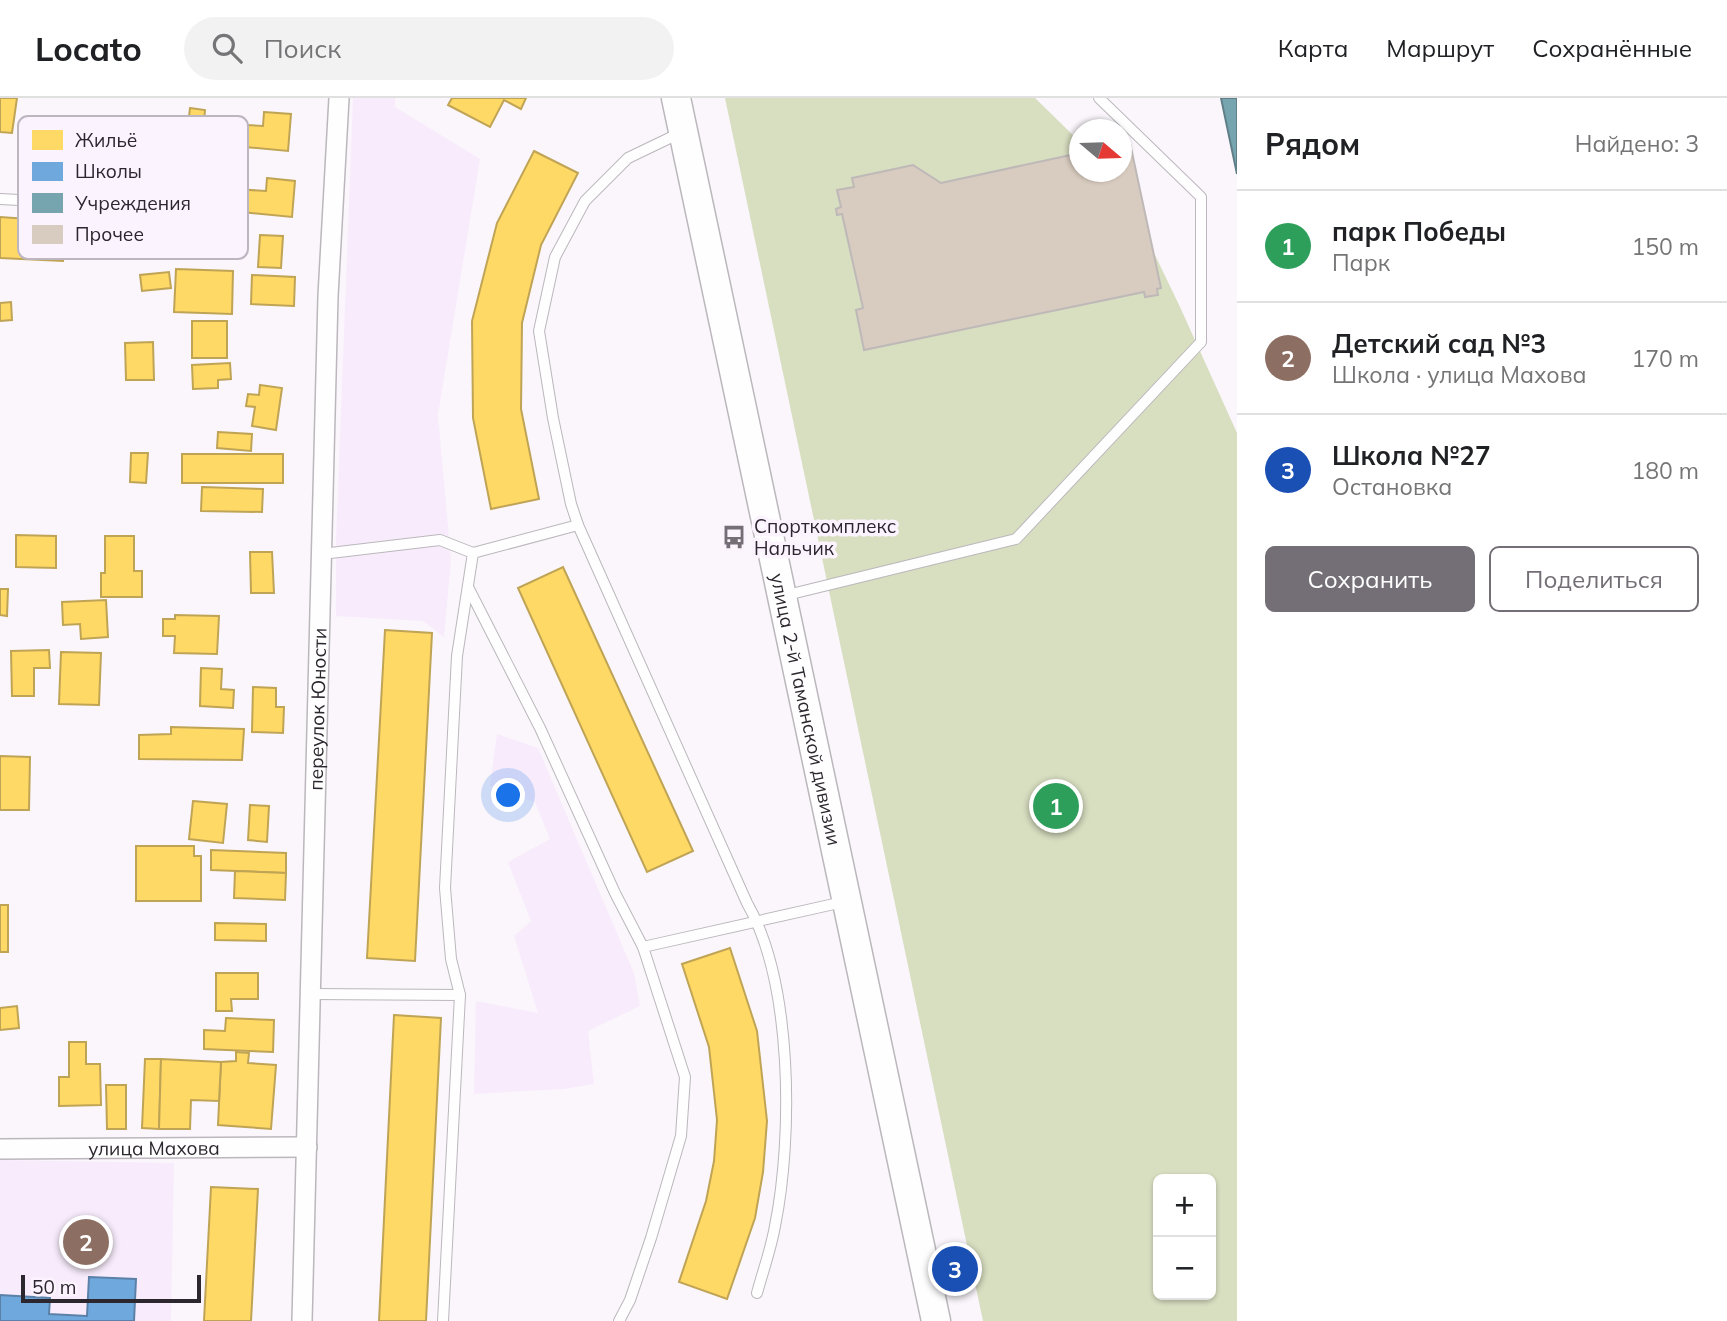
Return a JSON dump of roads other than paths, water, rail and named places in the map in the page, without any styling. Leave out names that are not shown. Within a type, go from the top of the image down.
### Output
[{"type":"main road","name":"улица 2-й Таманской дивизии","points":[[676,98],[936,1321]]},
{"type":"street","name":"переулок Юности","points":[[302,1321],[328,296],[339,98]]},
{"type":"street","name":"улица Махова","points":[[0,1149],[307,1147]]},
{"type":"lane","points":[[782,596],[1016,539],[1201,342],[1201,197],[1099,98]]},
{"type":"lane","points":[[683,131],[628,158],[585,201],[555,257],[539,331],[553,418],[578,525],[757,921],[775,975],[785,1053],[785,1147],[775,1226],[757,1293]]},
{"type":"lane","points":[[0,199],[18,200]]},
{"type":"lane","points":[[322,554],[440,540],[473,553],[578,525]]},
{"type":"lane","points":[[443,1321],[460,995],[451,959],[445,888],[457,656],[473,553]]},
{"type":"lane","points":[[468,586],[540,728],[615,893],[643,947],[685,1077],[681,1136],[651,1238],[630,1300],[619,1321]]},
{"type":"lane","points":[[643,947],[847,901]]},
{"type":"lane","points":[[311,994],[460,995]]},
{"type":"place","name":"Спорткомплекс Нальчик","points":[[734,537]]},
{"type":"place","name":"парк Победы","points":[[1056,806]]},
{"type":"place","name":"Детский сад №3","points":[[86,1242]]},
{"type":"place","name":"Школа №27","points":[[955,1269]]}]
